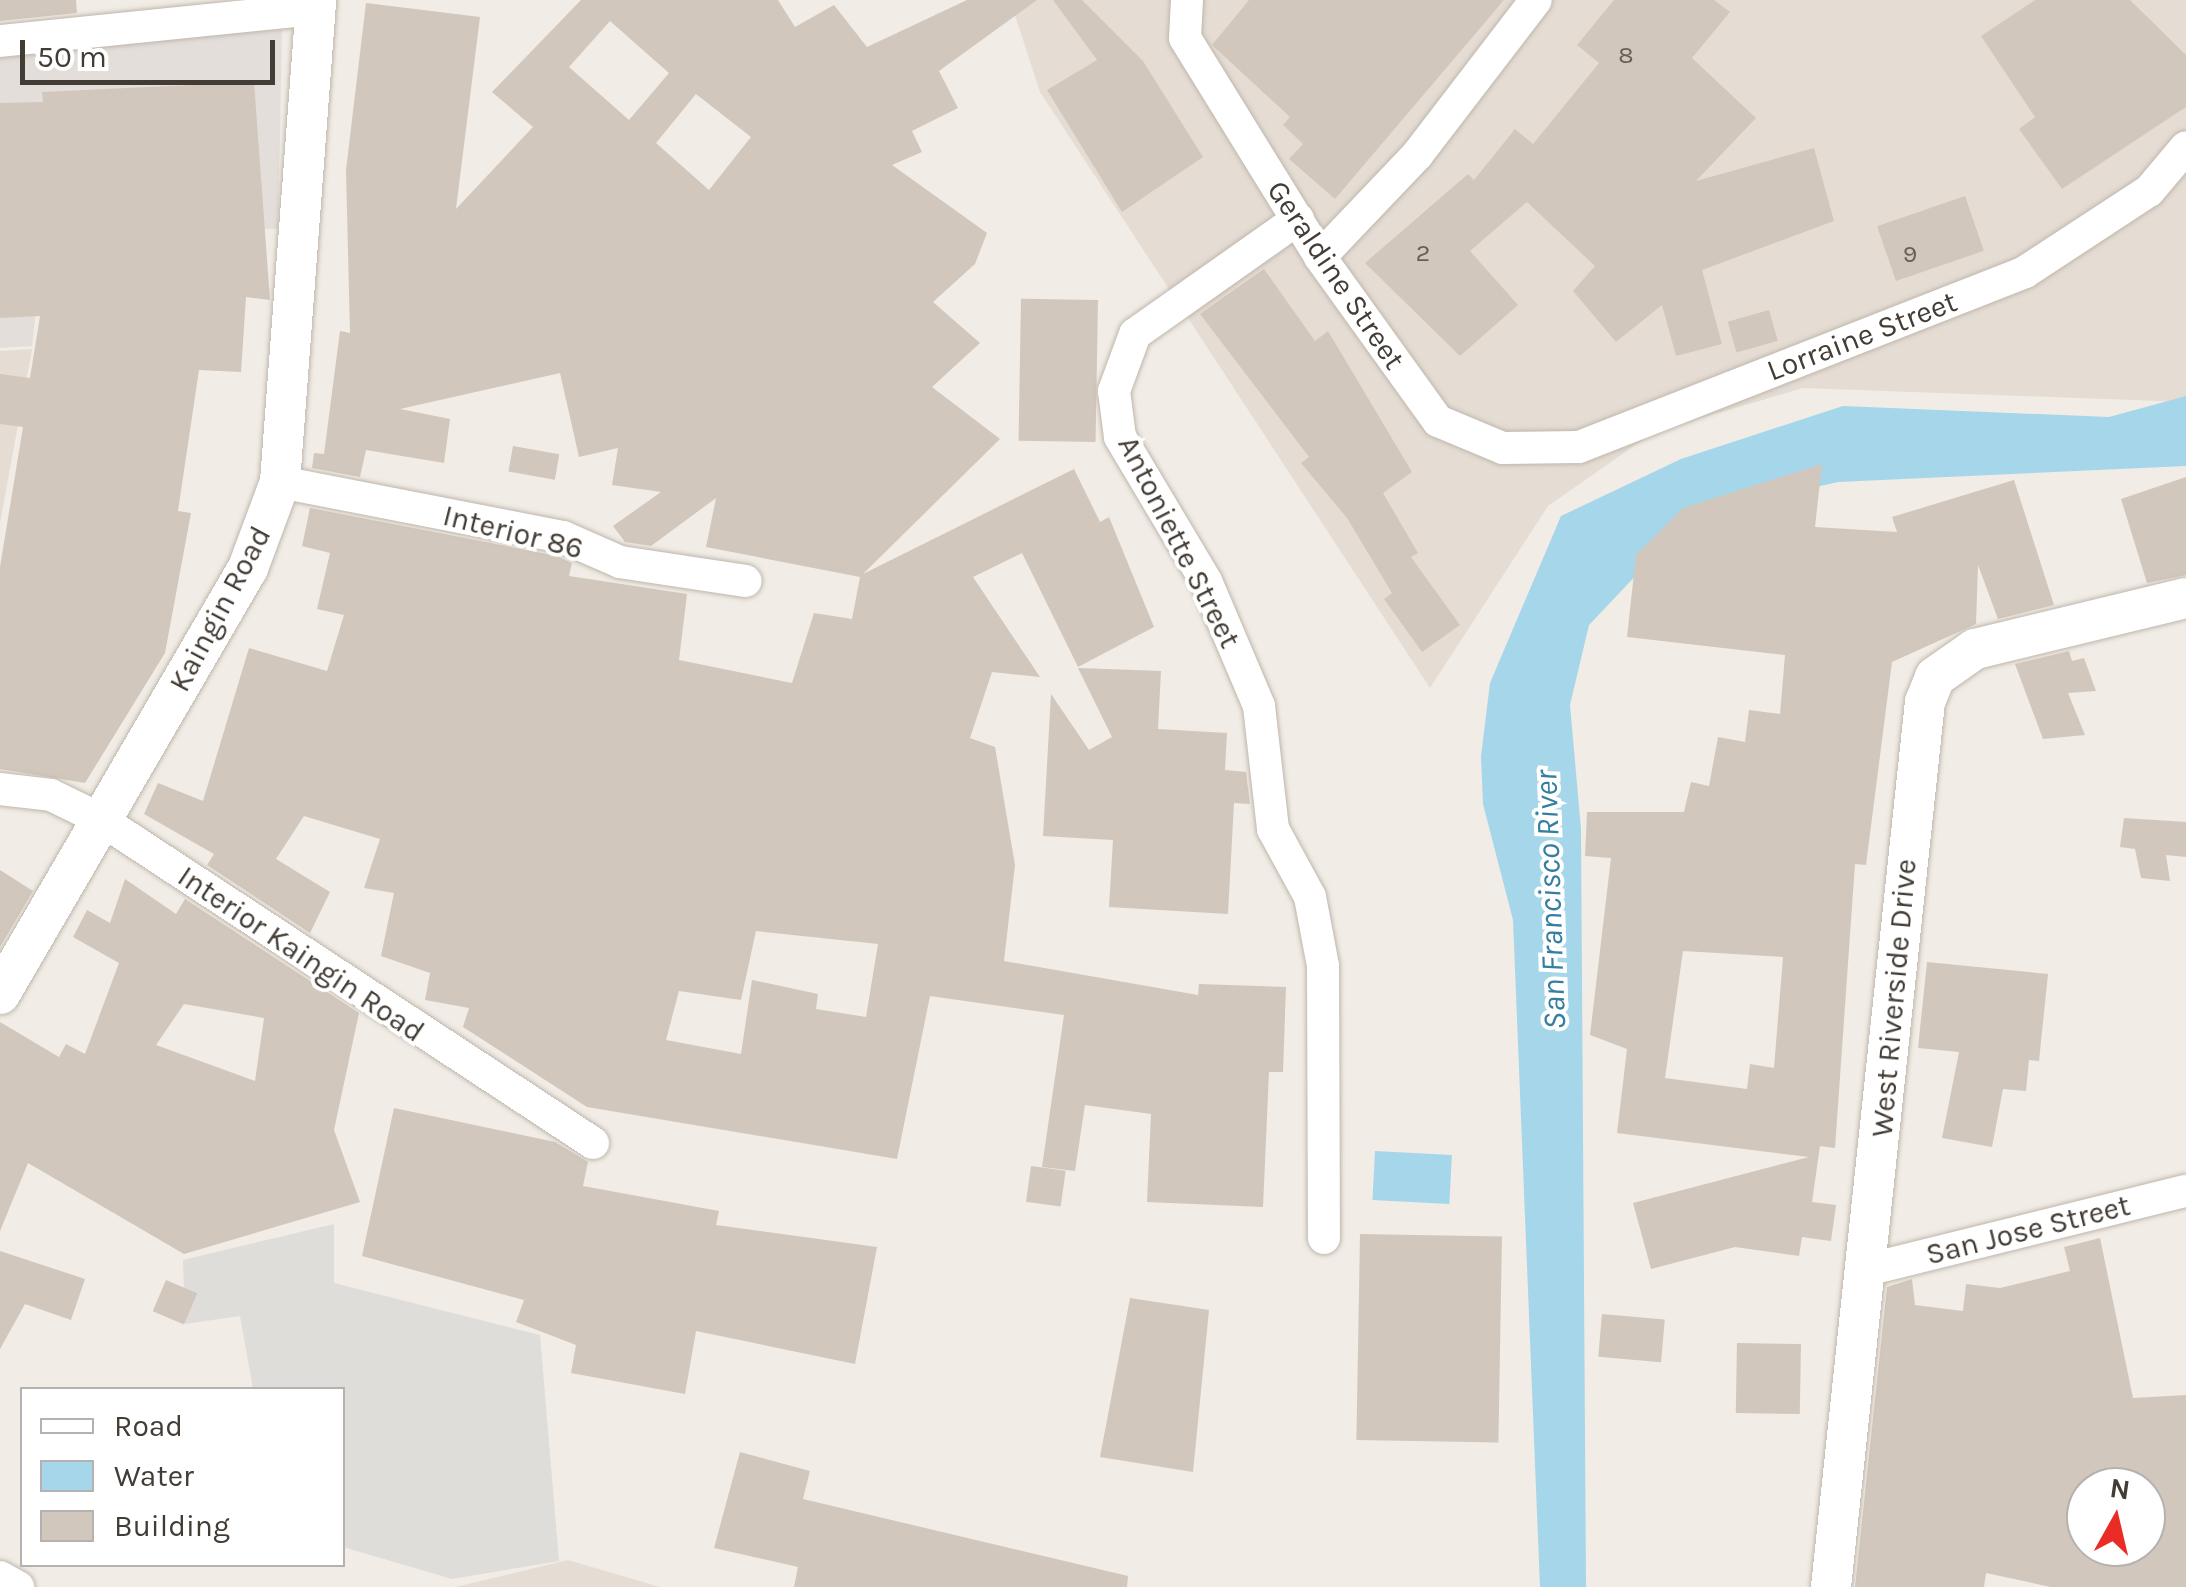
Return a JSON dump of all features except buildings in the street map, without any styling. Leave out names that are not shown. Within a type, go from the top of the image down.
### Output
[{"type":"street","name":"Geraldine Street","points":[[1187,0],[1185,38],[1206,63],[1320,258],[1438,422],[1503,448]]},
{"type":"street","points":[[1320,258],[1417,155],[1536,0]]},
{"type":"street","points":[[0,41],[315,4]]},
{"type":"street","name":"Kaingin Road","points":[[0,994],[248,568],[280,482],[315,4]]},
{"type":"street","name":"Lorraine Street","points":[[1503,448],[1580,447],[2025,272],[2149,191],[2186,148]]},
{"type":"street","name":"Antoniette Street","points":[[1298,219],[1135,334],[1114,391],[1120,437],[1206,580],[1259,706],[1272,829],[1310,897],[1323,966],[1324,1238]]},
{"type":"street","name":"Interior 86","points":[[280,482],[563,538],[620,562],[746,581]]},
{"type":"street","name":"West Riverside Drive","points":[[1831,1587],[1870,1269],[1918,731],[1935,677],[1975,649],[2186,598]]},
{"type":"street","name":"Interior Kaingin Road","points":[[0,789],[50,796],[100,820],[594,1143]]},
{"type":"street","name":"San Jose Street","points":[[1870,1269],[2186,1192]]},
{"type":"street","points":[[0,1577],[18,1587]]},
{"type":"shaded area","points":[[1010,0],[2186,0],[2186,402],[1803,388],[1654,432],[1548,506],[1430,688],[1040,92]]},
{"type":"shaded area","points":[[282,29],[278,229],[45,232],[32,346],[0,348],[0,50]]},
{"type":"shaded area","points":[[32,349],[0,523],[0,351]]},
{"type":"shaded area","points":[[334,1224],[334,1283],[540,1335],[559,1561],[452,1579],[345,1548],[345,1387],[253,1387],[240,1316],[185,1324],[183,1260]]},
{"type":"shaded area","points":[[568,1560],[660,1587],[456,1587]]},
{"type":"water","name":"San Francisco River","points":[[2186,396],[2186,466],[1838,482],[1722,508],[1662,548],[1589,625],[1570,705],[1581,829],[1586,1587],[1540,1587],[1513,920],[1483,804],[1481,756],[1490,683],[1561,516],[1681,459],[1843,406],[2109,417]]},
{"type":"water","points":[[1375,1151],[1452,1155],[1449,1204],[1372,1200]]}]
